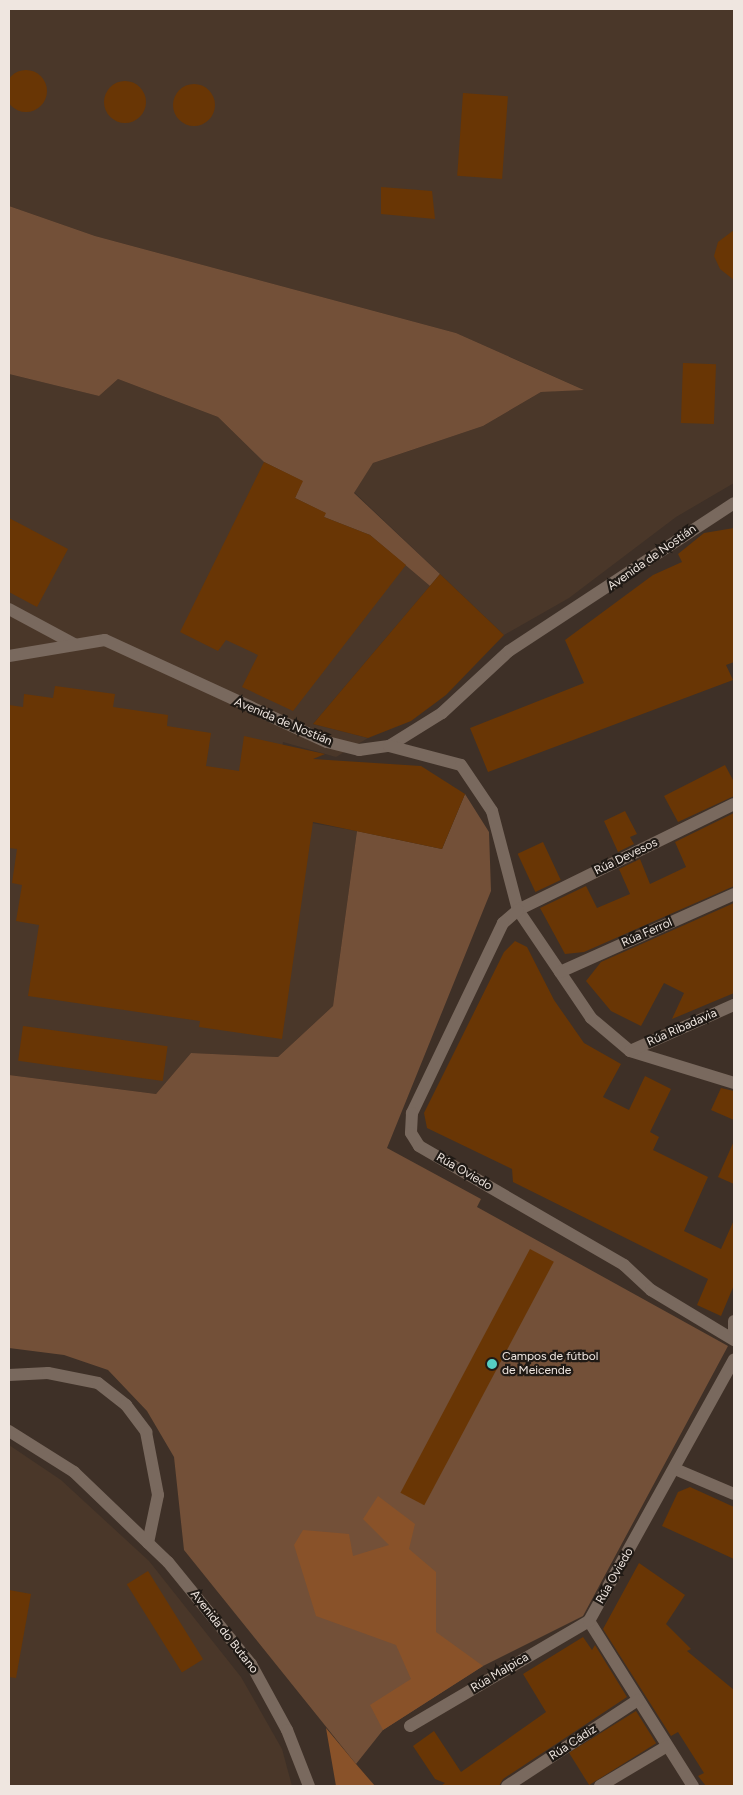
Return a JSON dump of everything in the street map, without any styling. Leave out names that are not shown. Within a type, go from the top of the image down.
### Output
[{"type":"street","name":"Avenida de Nostián","points":[[9,656],[105,640],[326,742],[358,750],[389,746],[442,713],[509,651],[734,503]]},
{"type":"street","points":[[9,608],[74,644]]},
{"type":"street","points":[[389,746],[461,765],[492,810],[518,910],[591,1018],[630,1051],[734,1083]]},
{"type":"street","name":"Rúa Devesos","points":[[518,910],[734,804]]},
{"type":"street","name":"Rúa Ferrol","points":[[560,972],[734,894]]},
{"type":"street","name":"Rúa Oviedo","points":[[518,910],[503,923],[412,1113],[411,1133],[419,1146],[624,1265],[651,1290],[734,1340]]},
{"type":"street","name":"Rúa Ribadavia","points":[[630,1051],[734,1005]]},
{"type":"street","points":[[734,1321],[734,1330]]},
{"type":"street","name":"Rúa Oviedo","points":[[589,1621],[675,1469],[734,1359]]},
{"type":"street","points":[[9,1375],[48,1373],[98,1383],[126,1405],[146,1432],[158,1495],[148,1543]]},
{"type":"street","name":"Avenida do Butano","points":[[9,1431],[74,1472],[148,1543],[251,1664],[287,1730],[309,1786]]},
{"type":"street","points":[[675,1469],[734,1494]]},
{"type":"street","points":[[589,1621],[694,1786]]},
{"type":"street","name":"Rúa Malpica","points":[[410,1726],[589,1621]]},
{"type":"street","name":"Rúa Cádiz","points":[[507,1786],[638,1700]]},
{"type":"street","points":[[600,1786],[667,1746]]},
{"type":"shaded area","points":[[9,9],[734,9],[734,483],[676,517],[569,598],[504,635],[354,492],[373,463],[483,426],[541,392],[582,389],[456,333],[95,236],[9,206]]},
{"type":"shaded area","points":[[9,206],[95,236],[456,333],[584,390],[541,392],[483,426],[373,463],[354,493],[440,574],[430,586],[370,535],[324,517],[325,513],[295,498],[302,481],[264,462],[218,417],[118,379],[99,396],[9,374]]},
{"type":"shaded area","points":[[9,374],[99,396],[118,379],[218,417],[264,462],[303,481],[295,498],[370,535],[430,586],[313,724],[368,738],[336,757],[283,742],[272,816],[357,831],[333,1006],[278,1057],[191,1053],[156,1094],[9,1075]]},
{"type":"shaded area","points":[[465,794],[489,832],[491,891],[387,1148],[481,1199],[477,1207],[728,1346],[583,1616],[483,1666],[383,1730],[356,1764],[184,1550],[174,1457],[147,1411],[108,1370],[64,1355],[9,1348],[9,1075],[156,1094],[191,1053],[278,1057],[333,1006],[357,831],[442,849]]},
{"type":"shaded area","points":[[9,1445],[61,1480],[149,1561],[241,1677],[282,1749],[292,1786],[9,1786]]},
{"type":"shaded area","points":[[378,1496],[415,1524],[409,1549],[436,1572],[436,1632],[483,1666],[383,1730],[370,1705],[411,1679],[396,1645],[316,1616],[294,1545],[303,1530],[349,1534],[353,1556],[389,1545],[363,1519]]},
{"type":"shaded area","points":[[326,1728],[356,1764],[375,1786],[336,1786]]},
{"type":"building","points":[[26,70],[34,72],[43,80],[47,91],[45,99],[37,108],[26,112],[18,110],[9,102],[5,91],[7,83],[15,74]]},
{"type":"building","points":[[129,81],[137,84],[143,90],[146,102],[143,114],[137,120],[121,123],[113,120],[107,114],[104,98],[107,90],[113,84]]},
{"type":"building","points":[[198,84],[206,87],[212,93],[215,105],[212,117],[206,123],[190,126],[182,123],[176,117],[173,101],[176,93],[182,87]]},
{"type":"building","points":[[463,93],[508,96],[502,179],[457,176]]},
{"type":"building","points":[[381,187],[432,191],[435,219],[381,214]]},
{"type":"building","points":[[734,230],[734,280],[720,269],[714,256],[718,242]]},
{"type":"building","points":[[683,363],[716,364],[714,424],[681,423]]},
{"type":"building","points":[[264,462],[303,481],[295,498],[326,513],[324,517],[370,535],[406,565],[293,711],[242,687],[258,655],[226,640],[218,651],[180,632]]},
{"type":"building","points":[[9,518],[68,549],[37,607],[9,592]]},
{"type":"building","points":[[734,528],[734,662],[726,665],[733,680],[488,772],[470,728],[584,683],[565,640],[653,575],[682,562],[678,554],[704,533]]},
{"type":"building","points":[[440,574],[504,635],[446,695],[411,721],[368,738],[313,724]]},
{"type":"building","points":[[55,686],[115,694],[113,707],[168,715],[167,726],[211,733],[206,766],[239,771],[244,736],[325,754],[313,759],[421,766],[465,794],[442,849],[313,822],[282,1039],[199,1027],[200,1021],[28,996],[39,925],[16,921],[22,885],[12,883],[17,849],[9,848],[9,705],[23,707],[24,694],[53,698]]},
{"type":"building","points":[[725,765],[734,782],[734,796],[678,822],[664,796]]},
{"type":"building","points":[[625,811],[637,834],[630,837],[634,844],[618,852],[604,821]]},
{"type":"building","points":[[734,813],[734,886],[584,952],[565,954],[540,908],[586,886],[597,908],[630,894],[619,869],[640,859],[650,884],[686,867],[675,842]]},
{"type":"building","points":[[543,842],[561,880],[535,892],[518,854]]},
{"type":"building","points":[[734,903],[734,993],[672,1019],[684,993],[664,983],[641,1026],[611,1011],[586,981],[601,962]]},
{"type":"building","points":[[515,941],[527,947],[554,1000],[584,1043],[621,1064],[603,1097],[629,1110],[645,1076],[671,1089],[650,1132],[659,1137],[653,1150],[708,1177],[684,1231],[721,1249],[734,1220],[734,1285],[721,1316],[697,1305],[708,1279],[513,1182],[512,1169],[427,1128],[424,1113],[504,952]]},
{"type":"building","points":[[23,1026],[168,1046],[163,1081],[18,1061]]},
{"type":"building","points":[[721,1088],[734,1091],[734,1120],[711,1110]]},
{"type":"building","points":[[734,1141],[734,1184],[718,1177]]},
{"type":"building","points":[[530,1249],[554,1262],[424,1505],[400,1493]]},
{"type":"building","points":[[690,1487],[734,1507],[734,1559],[662,1526],[678,1492]]},
{"type":"building","points":[[639,1563],[685,1595],[666,1624],[691,1649],[687,1651],[734,1690],[734,1786],[706,1786],[698,1776],[704,1773],[678,1732],[671,1736],[603,1629]]},
{"type":"building","points":[[148,1571],[203,1659],[182,1672],[127,1584]]},
{"type":"building","points":[[9,1590],[31,1594],[16,1678],[9,1677]]},
{"type":"building","points":[[583,1637],[592,1650],[595,1645],[627,1697],[503,1779],[499,1786],[441,1786],[445,1783],[435,1779],[413,1746],[434,1731],[461,1772],[546,1712],[523,1674]]},
{"type":"building","points":[[636,1711],[656,1743],[589,1785],[569,1753]]},
{"type":"place","name":"Campos de fútbol de Meicende","points":[[492,1364]]}]
